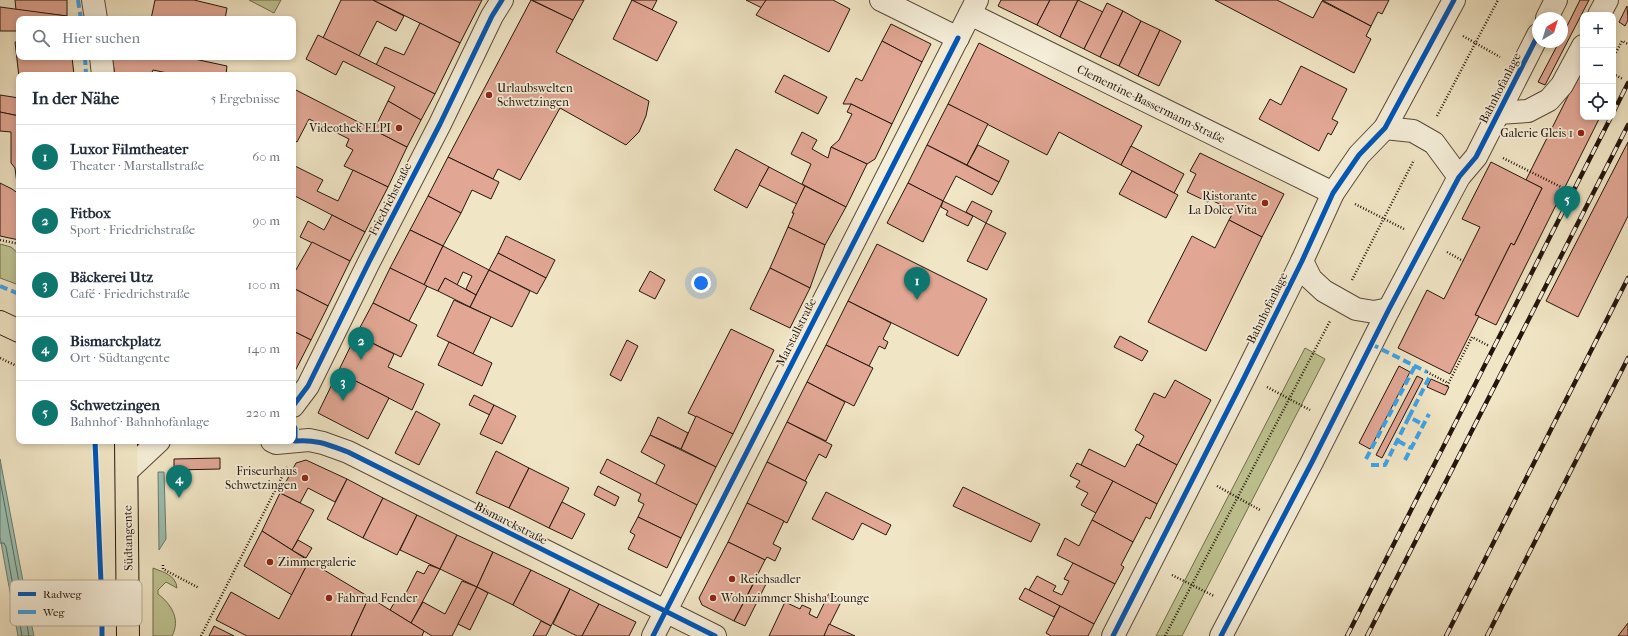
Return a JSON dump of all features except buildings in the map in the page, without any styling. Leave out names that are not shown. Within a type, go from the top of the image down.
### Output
[{"type":"main road","points":[[0,322],[16,330]]},
{"type":"main road","name":"Südtangente","points":[[126,444],[128,580]]},
{"type":"main road","name":"Südtangente","points":[[128,626],[128,636]]},
{"type":"street","points":[[93,0],[96,16]]},
{"type":"street","name":"Friedrichstraße","points":[[296,402],[308,386],[372,255],[440,124],[492,16],[502,0]]},
{"type":"street","points":[[881,0],[958,38]]},
{"type":"street","name":"Bahnhofanlage","points":[[1113,636],[1302,261],[1333,193],[1359,155],[1385,128],[1454,0]]},
{"type":"street","points":[[1550,12],[1556,0]]},
{"type":"street","points":[[1601,12],[1607,0]]},
{"type":"street","name":"Marstallstraße","points":[[653,636],[974,7]]},
{"type":"street","name":"Clementine-Bassermann-Straße","points":[[974,7],[1333,193]]},
{"type":"street","name":"Bahnhofanlage","points":[[1221,636],[1389,309],[1459,177],[1476,158],[1532,47]]},
{"type":"street","points":[[1498,113],[1528,111],[1549,100],[1562,85],[1582,48]]},
{"type":"street","points":[[101,60],[103,72]]},
{"type":"street","points":[[1385,128],[1413,131],[1434,143],[1459,177]]},
{"type":"street","name":"Bahnhofanlage","points":[[1302,261],[1311,279],[1324,291],[1356,309],[1374,312],[1389,309]]},
{"type":"street","name":"Bismarckstraße","points":[[296,441],[316,441],[348,452],[715,636]]},
{"type":"street","points":[[127,471],[156,444]]},
{"type":"path","points":[[1441,26],[1476,43],[1521,68]]},
{"type":"path","points":[[1616,52],[1622,41],[1628,44]]},
{"type":"path","points":[[1616,76],[1623,79]]},
{"type":"path","points":[[1481,147],[1567,190]]},
{"type":"path","points":[[1333,193],[1425,241]]},
{"type":"path","points":[[0,240],[16,243]]},
{"type":"path","points":[[1459,258],[1463,261]]},
{"type":"path","points":[[1427,372],[1448,385],[1472,337],[1489,346]]},
{"type":"path","points":[[0,358],[16,366]]},
{"type":"path","points":[[1281,395],[1301,406]]},
{"type":"path","points":[[201,636],[292,458],[294,444]]},
{"type":"path","points":[[1230,494],[1250,505]]},
{"type":"path","points":[[163,565],[163,569],[199,588]]},
{"type":"path","points":[[1185,581],[1205,592]]},
{"type":"green space","points":[[249,0],[281,0],[274,13]]},
{"type":"green space","points":[[0,244],[11,247],[16,251],[16,284],[0,278]]},
{"type":"green space","points":[[1305,348],[1325,359],[1182,636],[1156,636]]},
{"type":"green space","points":[[153,568],[172,577],[176,584],[177,588],[166,582],[158,590],[158,594],[171,607],[175,618],[175,630],[172,636],[153,636]]},
{"type":"water","points":[[0,459],[23,580],[10,580],[10,592],[0,537]]},
{"type":"water","points":[[158,472],[164,472],[166,539],[159,550]]},
{"type":"water","points":[[16,626],[32,626],[34,636],[18,636]]},
{"type":"railway","points":[[1616,107],[1628,83]]},
{"type":"railway","points":[[1347,636],[1609,120]]},
{"type":"railway","points":[[1367,636],[1628,125]]},
{"type":"railway","points":[[1446,636],[1628,278]]},
{"type":"railway","points":[[1487,636],[1628,358]]},
{"type":"marked path","points":[[78,0],[81,16]]},
{"type":"marked path","points":[[85,60],[86,72]]},
{"type":"marked path","points":[[0,286],[16,293]]},
{"type":"marked path","points":[[1371,344],[1427,372]]},
{"type":"marked path","points":[[1366,459],[1415,366]]},
{"type":"marked path","points":[[1409,417],[1431,374]]},
{"type":"marked path","points":[[1405,460],[1429,414]]},
{"type":"marked path","points":[[1371,465],[1385,465],[1409,417],[1424,425]]},
{"type":"marked path","points":[[1398,441],[1411,448]]},
{"type":"cycle path","points":[[296,402],[308,386],[369,262],[440,124],[492,16],[502,0]]},
{"type":"cycle path","points":[[1113,636],[1242,382],[1302,261],[1333,193],[1359,155],[1385,128],[1454,0]]},
{"type":"cycle path","points":[[653,636],[958,38]]},
{"type":"cycle path","points":[[1221,636],[1312,462],[1389,309],[1459,177],[1476,157],[1532,47]]},
{"type":"cycle path","points":[[296,441],[316,442],[348,452],[715,636]]},
{"type":"cycle path","points":[[95,444],[101,580]]},
{"type":"cycle path","points":[[102,626],[102,636]]},
{"type":"place","name":"Urlaubswelten Schwetzingen","points":[[489,95]]},
{"type":"place","name":"Videothek ELPI","points":[[399,128]]},
{"type":"place","name":"Galerie Gleis 1","points":[[1581,133]]},
{"type":"place","name":"Ristorante La Dolce Vita","points":[[1265,203]]},
{"type":"place","name":"Schwetzingen","points":[[1567,219]]},
{"type":"place","name":"Luxor Filmtheater","points":[[917,300]]},
{"type":"place","name":"Fitbox","points":[[361,360]]},
{"type":"place","name":"Bäckerei Utz","points":[[343,401]]},
{"type":"place","name":"Friseurhaus Schwetzingen","points":[[305,478]]},
{"type":"place","name":"Bismarckplatz","points":[[179,498]]},
{"type":"place","name":"Zimmergalerie","points":[[270,562]]},
{"type":"place","name":"Reichsadler","points":[[732,579]]},
{"type":"place","name":"Fahrrad Fender","points":[[329,598]]},
{"type":"place","name":"Wohnzimmer Shisha Lounge","points":[[713,598]]}]
